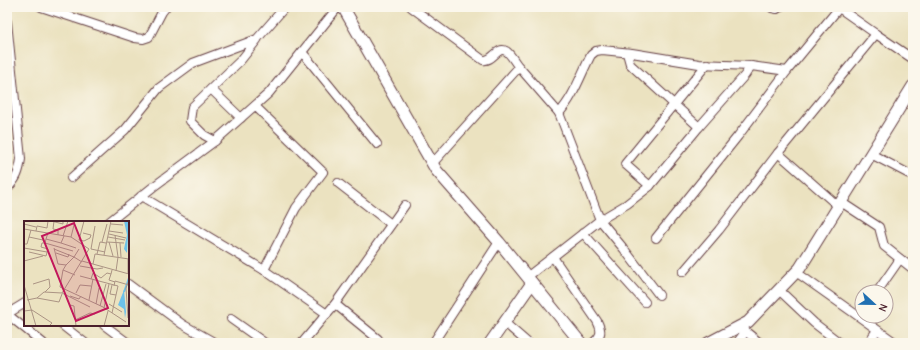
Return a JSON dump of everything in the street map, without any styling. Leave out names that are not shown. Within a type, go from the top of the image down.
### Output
[{"type":"street","points":[[42,7],[143,39],[152,34],[162,12],[166,7]]},
{"type":"street","points":[[215,141],[204,135],[190,121],[192,107],[241,60],[257,39],[286,7]]},
{"type":"street","points":[[110,221],[215,141],[255,106],[269,92],[338,7]]},
{"type":"street","points":[[343,7],[436,170],[499,242],[581,343]]},
{"type":"street","points":[[411,7],[483,60],[489,59],[499,51],[504,50],[508,52],[559,113],[600,220],[624,249],[658,295]]},
{"type":"street","points":[[770,7],[777,9],[780,7]]},
{"type":"street","points":[[656,238],[839,7],[913,59]]},
{"type":"street","points":[[7,22],[21,159],[16,178],[7,189]]},
{"type":"street","points":[[684,272],[719,230],[778,153],[876,34]]},
{"type":"street","points":[[71,178],[125,130],[159,88],[193,63],[257,39]]},
{"type":"street","points":[[559,113],[571,97],[591,55],[596,51],[627,52],[699,64],[751,66],[787,71]]},
{"type":"street","points":[[302,52],[377,144]]},
{"type":"street","points":[[627,52],[630,64],[633,68],[699,127]]},
{"type":"street","points":[[650,186],[625,164],[707,64]]},
{"type":"street","points":[[490,343],[530,280],[553,257],[583,233],[600,220],[627,204],[650,186],[745,75],[751,66]]},
{"type":"street","points":[[432,164],[519,67]]},
{"type":"street","points":[[736,343],[742,329],[800,268],[913,86]]},
{"type":"street","points":[[211,89],[241,118]]},
{"type":"street","points":[[255,106],[323,172],[296,208],[264,270]]},
{"type":"street","points":[[778,153],[840,204],[879,227],[884,246],[913,269]]},
{"type":"street","points":[[871,154],[913,176]]},
{"type":"street","points":[[338,183],[391,224]]},
{"type":"street","points":[[142,196],[264,270],[327,314]]},
{"type":"street","points":[[302,343],[335,304],[405,205]]},
{"type":"street","points":[[583,233],[645,302]]},
{"type":"street","points":[[433,343],[499,242]]},
{"type":"street","points":[[553,257],[601,329],[598,339],[593,343]]},
{"type":"street","points":[[882,284],[900,259]]},
{"type":"street","points":[[796,272],[854,311]]},
{"type":"street","points":[[129,285],[182,324],[212,341]]},
{"type":"street","points":[[779,290],[814,323],[840,343]]},
{"type":"street","points":[[24,304],[7,314],[43,343]]},
{"type":"street","points":[[335,304],[378,339],[374,343]]},
{"type":"street","points":[[231,319],[265,343]]},
{"type":"street","points":[[504,322],[528,343]]},
{"type":"street","points":[[870,324],[896,343]]},
{"type":"street","points":[[63,326],[85,343]]},
{"type":"street","points":[[105,326],[128,343]]},
{"type":"street","points":[[708,343],[742,329]]},
{"type":"street","points":[[742,329],[760,343]]},
{"type":"street","points":[[868,343],[877,330]]}]
